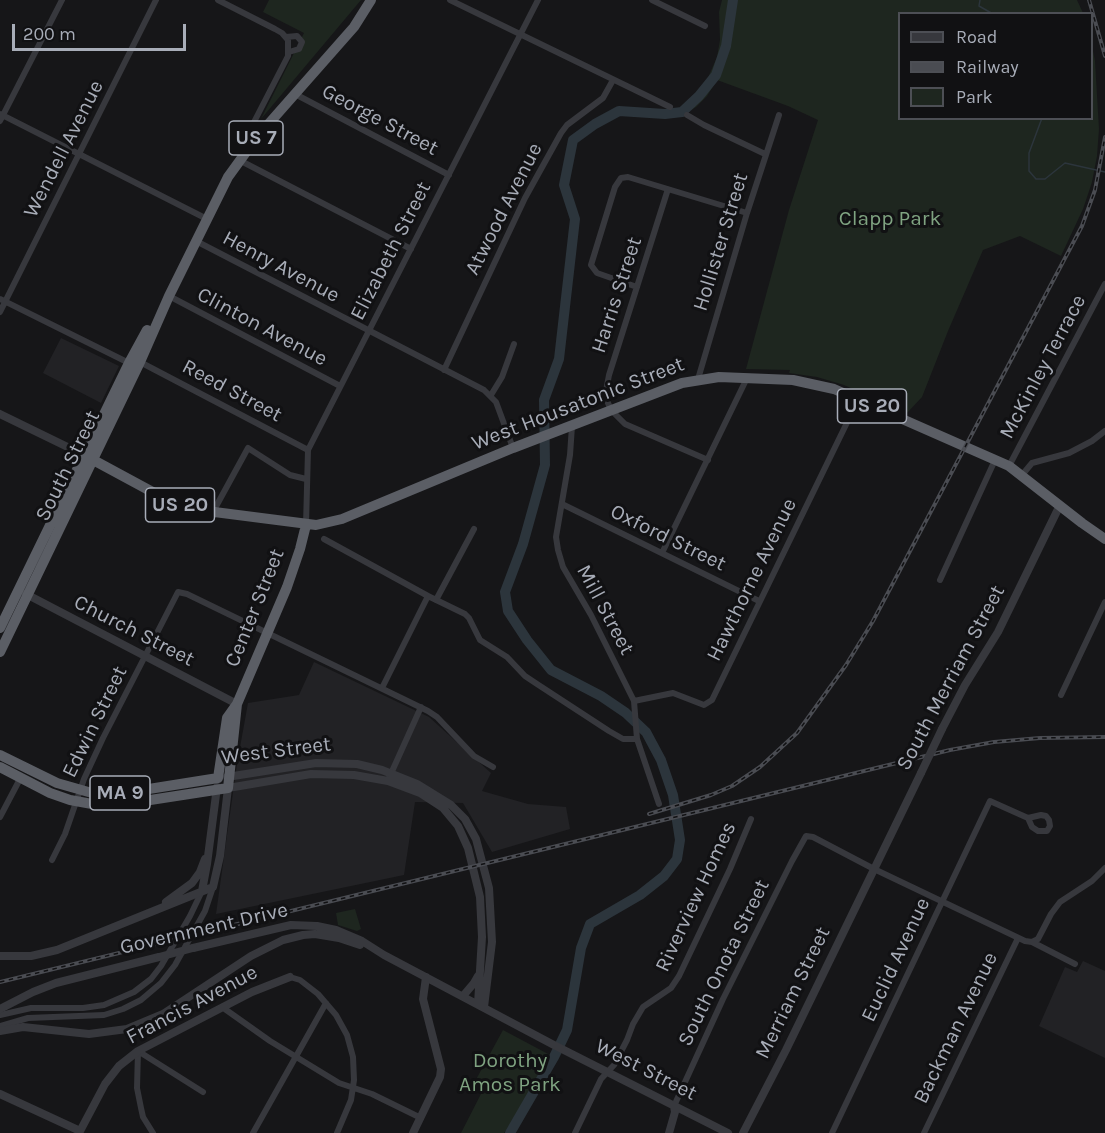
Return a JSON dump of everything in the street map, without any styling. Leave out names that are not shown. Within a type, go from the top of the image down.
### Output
[{"type":"highway","name":"South Street","points":[[0,628],[239,160],[354,27],[371,0]]},
{"type":"highway","name":"West Housatonic Street","points":[[89,457],[171,502],[191,509],[316,525],[342,519],[513,448],[682,383],[719,377],[811,383],[834,389],[1009,466],[1105,539]]},
{"type":"highway","name":"South Street","points":[[0,652],[89,457]]},
{"type":"highway","name":"Center Street","points":[[223,783],[237,704],[296,563],[306,525]]},
{"type":"highway","name":"West Street","points":[[0,755],[23,773]]},
{"type":"highway","name":"West Street","points":[[0,766],[63,785],[78,796],[223,783]]},
{"type":"street","points":[[62,0],[1,117],[207,219]]},
{"type":"street","name":"Wendell Avenue","points":[[0,312],[3,300],[156,0]]},
{"type":"street","points":[[218,0],[286,37],[289,52],[253,124],[257,137]]},
{"type":"street","points":[[450,0],[670,107]]},
{"type":"street","name":"Elizabeth Street","points":[[306,525],[308,450],[538,0]]},
{"type":"street","points":[[651,0],[705,26]]},
{"type":"street","points":[[286,37],[296,35],[302,41],[300,48],[289,52]]},
{"type":"street","name":"Atwood Avenue","points":[[444,370],[525,198],[561,133],[567,125],[603,98],[613,80]]},
{"type":"street","name":"George Street","points":[[295,94],[449,174]]},
{"type":"street","points":[[687,115],[765,154]]},
{"type":"street","name":"Hollister Street","points":[[698,379],[765,154],[779,115]]},
{"type":"street","points":[[239,160],[411,249]]},
{"type":"street","points":[[637,287],[599,274],[591,265],[617,182],[621,178],[628,177],[747,213]]},
{"type":"street","name":"Harris Street","points":[[611,410],[605,396],[605,389],[668,189]]},
{"type":"street","name":"Henry Avenue","points":[[196,241],[490,395]]},
{"type":"street","name":"McKinley Terrace","points":[[1009,466],[1105,284]]},
{"type":"street","name":"Clinton Avenue","points":[[169,296],[340,386]]},
{"type":"street","name":"Reed Street","points":[[3,300],[308,450]]},
{"type":"street","points":[[513,448],[496,402],[490,395],[502,377],[514,344]]},
{"type":"street","points":[[662,553],[747,378]]},
{"type":"street","name":"Hawthorne Avenue","points":[[634,700],[673,693],[699,704],[709,703],[858,400]]},
{"type":"street","points":[[611,410],[625,424],[708,460]]},
{"type":"street","points":[[0,414],[89,457]]},
{"type":"street","name":"Mill Street","points":[[568,427],[570,455],[556,543],[563,567],[591,615],[634,700],[637,739],[659,804]]},
{"type":"street","points":[[1022,475],[1032,463],[1069,453],[1105,431]]},
{"type":"street","points":[[212,512],[248,447],[290,475],[306,479]]},
{"type":"street","points":[[940,580],[995,459]]},
{"type":"street","name":"Oxford Street","points":[[562,504],[759,601]]},
{"type":"street","name":"South Merriam Street","points":[[874,869],[964,685],[998,632],[1060,505]]},
{"type":"street","points":[[436,600],[474,529]]},
{"type":"street","points":[[324,539],[465,614],[480,640],[507,657],[525,676],[623,739],[637,739]]},
{"type":"street","points":[[21,584],[27,597]]},
{"type":"street","name":"Edwin Street","points":[[52,860],[65,834],[78,796],[103,738],[178,592],[187,594],[267,633]]},
{"type":"street","points":[[382,688],[428,596]]},
{"type":"street","name":"Church Street","points":[[27,597],[237,704]]},
{"type":"street","points":[[1061,695],[1105,602]]},
{"type":"street","points":[[267,633],[438,717],[474,756],[493,767]]},
{"type":"street","points":[[390,777],[421,707]]},
{"type":"street","name":"West Street","points":[[223,783],[326,762],[357,764],[430,791],[451,805],[465,819],[476,839],[484,868],[491,910],[491,957],[481,1006]]},
{"type":"street","points":[[0,817],[23,773]]},
{"type":"street","name":"West Street","points":[[390,777],[433,800],[450,816],[460,830],[468,848],[479,891],[482,926],[481,1006]]},
{"type":"street","name":"Center Street","points":[[0,1015],[31,1008],[104,1005],[134,992],[151,979],[190,916],[202,891],[223,783]]},
{"type":"street","name":"Center Street","points":[[0,1026],[28,1018],[104,1015],[141,1000],[161,983],[175,964],[205,911],[213,887],[220,856],[223,783]]},
{"type":"street","name":"Euclid Avenue","points":[[832,1133],[990,801],[1028,818]]},
{"type":"street","name":"Riverview Homes","points":[[575,1133],[601,1079],[615,1064],[633,1024],[644,1008],[671,988],[679,976],[751,819]]},
{"type":"street","name":"South Onota Street","points":[[674,1106],[723,999],[806,836],[813,837],[874,869]]},
{"type":"street","points":[[155,909],[192,883],[200,872],[209,850]]},
{"type":"street","points":[[1032,942],[1038,939],[1060,902],[1092,881],[1105,868]]},
{"type":"street","points":[[874,869],[1075,964]]},
{"type":"street","name":"Merriam Street","points":[[743,1133],[874,869]]},
{"type":"street","points":[[0,956],[31,956],[57,950],[213,887]]},
{"type":"street","name":"Government Drive","points":[[0,1009],[56,983],[291,925],[325,927],[346,933],[481,1006]]},
{"type":"street","points":[[0,1031],[23,1027],[89,1034],[139,1026],[163,1014],[264,948],[296,936],[315,934],[339,938],[384,955]]},
{"type":"street","name":"Backman Avenue","points":[[924,1133],[1018,938]]},
{"type":"street","name":"West Street","points":[[463,996],[474,983],[480,966]]},
{"type":"street","points":[[290,977],[300,980],[326,1003],[347,1035],[353,1057],[353,1087],[345,1117],[337,1133]]},
{"type":"street","name":"Francis Avenue","points":[[81,1132],[105,1084],[119,1066],[138,1051],[262,987],[290,977]]},
{"type":"street","points":[[413,1133],[440,1077],[441,1069],[423,999],[426,977]]},
{"type":"street","points":[[253,1133],[326,1003]]},
{"type":"street","name":"West Street","points":[[481,1006],[728,1133]]},
{"type":"street","points":[[222,1008],[234,1018],[339,1083],[353,1087],[421,1118]]},
{"type":"street","points":[[138,1051],[203,1092]]},
{"type":"street","points":[[138,1051],[138,1088],[141,1108],[143,1117],[153,1133]]},
{"type":"street","points":[[0,1094],[81,1132]]},
{"type":"street","points":[[669,1133],[675,1112],[674,1106]]},
{"type":"shaded area","points":[[61,338],[119,366],[101,403],[43,373]]},
{"type":"shaded area","points":[[314,662],[429,717],[491,773],[482,791],[528,804],[566,807],[570,829],[492,852],[463,803],[415,802],[404,875],[216,914],[248,703],[299,695]]},
{"type":"shaded area","points":[[1083,961],[1105,971],[1105,1058],[1039,1026],[1065,967],[1077,972]]},
{"type":"green space","points":[[269,0],[361,0],[261,119],[304,33],[263,12]]},
{"type":"green space","name":"Clapp Park","points":[[722,0],[1077,0],[1083,12],[898,12],[898,120],[1093,120],[1093,51],[1099,129],[1092,182],[1083,209],[1061,256],[1020,236],[983,250],[922,397],[907,413],[844,385],[817,377],[789,373],[790,370],[746,369],[789,210],[818,120],[788,106],[717,80],[707,96],[696,107],[691,110],[682,105],[694,99],[707,80],[717,57],[720,40],[719,12]]},
{"type":"green space","points":[[355,909],[361,929],[357,931],[338,925],[336,913]]},
{"type":"green space","name":"Dorothy Amos Park","points":[[503,1030],[550,1055],[504,1133],[461,1133],[483,1090],[473,1085]]},
{"type":"waterway","points":[[510,1133],[567,1030],[581,948],[590,924],[640,895],[664,876],[677,859],[680,840],[673,795],[661,760],[646,732],[626,713],[601,696],[551,670],[508,611],[505,592],[523,544],[545,465],[544,400],[559,359],[575,219],[564,185],[573,140],[595,124],[619,111],[665,114],[682,112],[699,96],[716,75],[726,46],[733,0]]},
{"type":"waterway","points":[[980,0],[979,6],[990,12]]},
{"type":"waterway","points":[[1041,120],[1029,153],[1029,171],[1036,179],[1045,179],[1065,163],[1105,172]]},
{"type":"railway","points":[[1089,0],[1092,12]]},
{"type":"railway","points":[[1093,14],[1105,56]]},
{"type":"railway","points":[[649,814],[711,795],[732,786],[760,767],[797,733],[846,665],[873,621],[1082,226],[1095,190],[1105,137]]},
{"type":"railway","points":[[0,982],[950,750],[994,742],[1040,738],[1105,737]]}]
